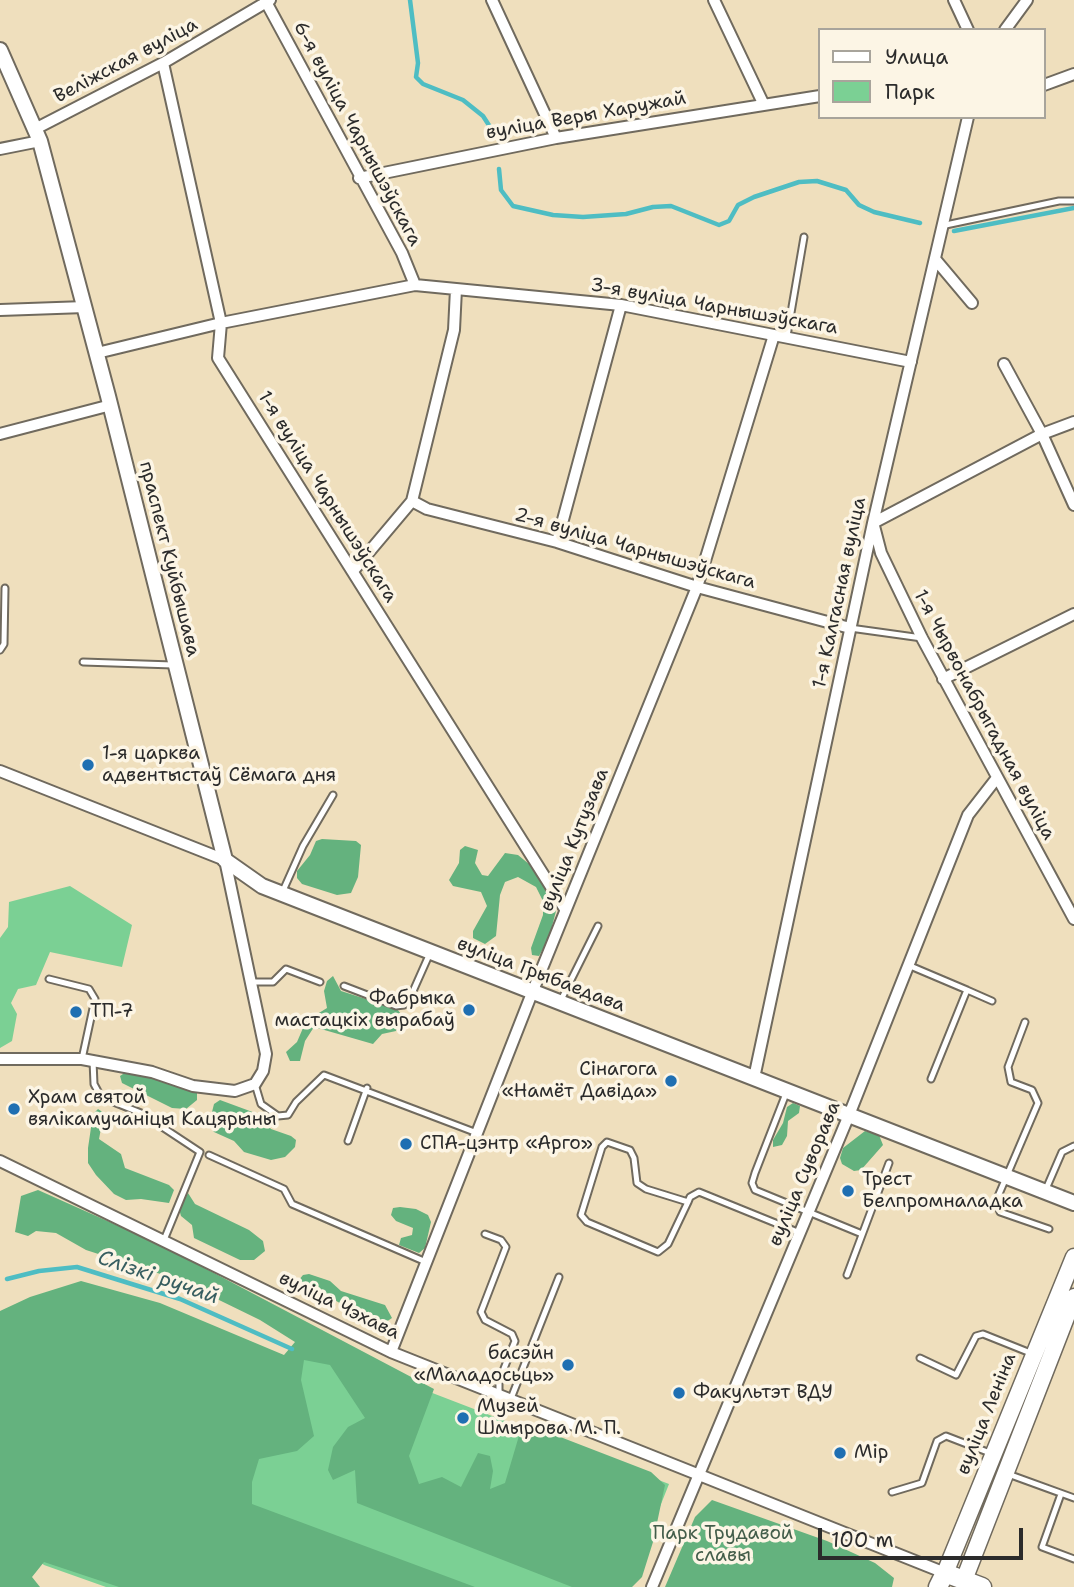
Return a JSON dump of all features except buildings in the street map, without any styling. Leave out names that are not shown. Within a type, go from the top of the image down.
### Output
[{"type":"main road","name":"вуліца Леніна","points":[[942,1580],[1074,1257]]},
{"type":"main road","name":"вуліца Леніна","points":[[962,1584],[1074,1297]]},
{"type":"main road","points":[[942,1580],[982,1587]]},
{"type":"street","points":[[492,0],[556,138]]},
{"type":"street","points":[[714,0],[763,103]]},
{"type":"street","points":[[954,0],[967,28]]},
{"type":"street","points":[[1006,28],[1027,0]]},
{"type":"street","name":"Веліжская вуліца","points":[[0,149],[37,135],[267,1]]},
{"type":"street","name":"6-я вуліца Чарнышэўскага","points":[[267,1],[359,178],[402,253],[415,285]]},
{"type":"street","name":"праспект Куйбышава","points":[[0,50],[37,135],[85,307],[225,860],[253,982],[266,1054],[263,1071],[255,1084]]},
{"type":"street","name":"1-я вуліца Чарнышэўскага","points":[[163,63],[221,323],[218,358],[565,909]]},
{"type":"street","points":[[1046,85],[1074,74]]},
{"type":"street","name":"вуліца Веры Харужай","points":[[359,178],[556,138],[818,96]]},
{"type":"street","name":"1-я Калгасная вуліца","points":[[754,1078],[873,523],[968,119]]},
{"type":"street","points":[[935,259],[972,303]]},
{"type":"street","name":"3-я вуліца Чарнышэўскага","points":[[97,353],[221,323],[415,285],[621,305],[911,362]]},
{"type":"street","points":[[353,571],[412,501],[454,330],[456,289]]},
{"type":"street","points":[[557,542],[621,305]]},
{"type":"street","points":[[0,310],[85,307]]},
{"type":"street","name":"вуліца Кутузава","points":[[391,1352],[565,909],[697,587],[774,335]]},
{"type":"street","points":[[1004,364],[1042,434],[1074,505]]},
{"type":"street","points":[[0,434],[111,405]]},
{"type":"street","points":[[873,523],[1042,434],[1074,422]]},
{"type":"street","name":"2-я вуліца Чарнышэўскага","points":[[412,501],[427,509],[557,542],[697,587],[850,628]]},
{"type":"street","name":"1-я Чырвонабрыгадная вуліца","points":[[873,523],[881,553],[922,638],[1074,919]]},
{"type":"street","points":[[943,678],[1074,614]]},
{"type":"street","name":"вуліца Грыбаедава","points":[[0,771],[225,860],[262,886],[1074,1203]]},
{"type":"street","name":"вуліца Суворава","points":[[652,1587],[849,1115],[968,815],[996,779]]},
{"type":"street","points":[[0,1059],[87,1060],[152,1072],[193,1086],[235,1091],[255,1084]]},
{"type":"street","name":"вуліца Чэхава","points":[[0,1160],[391,1352],[699,1475],[942,1580]]},
{"type":"street","points":[[991,1460],[1005,1473]]},
{"type":"lane","points":[[941,226],[1059,201],[1074,201]]},
{"type":"lane","points":[[787,336],[804,237]]},
{"type":"lane","points":[[0,650],[4,644],[5,588]]},
{"type":"lane","points":[[850,628],[922,638]]},
{"type":"lane","points":[[83,662],[176,666]]},
{"type":"lane","points":[[282,893],[303,846],[333,795]]},
{"type":"lane","points":[[560,1003],[597,926]]},
{"type":"lane","points":[[344,986],[396,1006],[404,1005],[410,998],[430,953]]},
{"type":"lane","points":[[908,965],[992,1001]]},
{"type":"lane","points":[[253,982],[273,982],[286,969],[320,982]]},
{"type":"lane","points":[[49,979],[89,989],[95,999],[87,1060],[101,1097],[141,1113],[200,1152],[164,1240]]},
{"type":"lane","points":[[931,1079],[967,990]]},
{"type":"lane","points":[[1026,1022],[1008,1067],[1011,1082],[1032,1090],[1038,1102],[996,1201],[1000,1212],[1049,1229]]},
{"type":"lane","points":[[255,1084],[261,1104],[278,1116],[288,1115],[296,1102],[324,1075],[367,1088],[477,1133]]},
{"type":"lane","points":[[348,1141],[367,1088]]},
{"type":"lane","points":[[787,1091],[752,1183],[755,1190],[862,1234]]},
{"type":"lane","points":[[688,1202],[646,1189],[637,1183],[635,1158],[630,1150],[607,1142],[602,1147],[581,1215],[587,1222],[658,1252],[668,1244],[688,1202],[699,1192],[800,1233]]},
{"type":"lane","points":[[1045,1192],[1062,1152],[1074,1146]]},
{"type":"lane","points":[[209,1155],[284,1189],[292,1204],[426,1262]]},
{"type":"lane","points":[[847,1275],[889,1163]]},
{"type":"lane","points":[[485,1234],[501,1240],[506,1247],[481,1312],[485,1320],[512,1334],[515,1341],[499,1381],[505,1399]]},
{"type":"lane","points":[[505,1399],[559,1277]]},
{"type":"lane","points":[[920,1358],[956,1375],[976,1336],[983,1334],[1034,1354]]},
{"type":"lane","points":[[892,1492],[922,1483],[937,1441],[946,1436],[991,1460]]},
{"type":"lane","points":[[1005,1473],[1074,1498]]},
{"type":"lane","points":[[1061,1494],[1042,1548],[1074,1559]]},
{"type":"green space","points":[[316,841],[356,841],[361,845],[358,877],[351,893],[337,895],[302,884],[297,878],[297,871],[310,855]]},
{"type":"green space","points":[[465,846],[478,850],[475,863],[482,875],[488,876],[505,853],[518,855],[529,864],[553,898],[556,911],[549,938],[539,956],[532,955],[531,948],[543,915],[543,901],[536,887],[518,877],[505,882],[500,895],[496,936],[485,944],[473,938],[473,931],[487,906],[481,892],[453,886],[449,880],[459,863],[460,850]]},
{"type":"green space","points":[[70,886],[132,925],[122,967],[50,952],[36,985],[18,989],[11,1003],[17,1014],[12,1041],[0,1048],[0,938],[8,927],[9,902]]},
{"type":"green space","points":[[333,976],[341,991],[397,1009],[401,1014],[396,1031],[382,1034],[373,1044],[314,1027],[305,1041],[300,1061],[290,1061],[286,1052],[297,1042],[306,1021],[327,1008],[324,991],[327,981]]},
{"type":"green space","points":[[126,1072],[146,1074],[192,1088],[197,1093],[197,1100],[186,1109],[172,1108],[122,1083],[120,1076]]},
{"type":"green space","points":[[220,1100],[258,1114],[271,1129],[296,1140],[295,1147],[285,1157],[271,1160],[244,1152],[234,1141],[214,1132],[209,1124],[214,1104]]},
{"type":"green space","points":[[793,1103],[800,1106],[799,1113],[788,1121],[787,1136],[782,1145],[773,1147],[773,1140],[783,1123],[787,1107]]},
{"type":"green space","points":[[98,1109],[104,1113],[99,1139],[121,1154],[125,1168],[169,1185],[174,1190],[169,1203],[126,1200],[114,1194],[96,1175],[88,1163],[88,1148],[93,1114]]},
{"type":"green space","points":[[865,1131],[879,1135],[883,1145],[861,1170],[854,1171],[842,1164],[840,1158],[843,1148]]},
{"type":"green space","points":[[38,1190],[159,1244],[434,1389],[409,1456],[419,1484],[442,1477],[461,1487],[478,1453],[490,1456],[493,1471],[490,1489],[505,1483],[521,1429],[537,1428],[651,1472],[665,1485],[653,1542],[642,1577],[632,1587],[572,1587],[357,1503],[355,1470],[333,1480],[328,1470],[333,1447],[348,1427],[365,1418],[330,1365],[304,1360],[301,1380],[314,1436],[297,1451],[259,1459],[252,1482],[252,1504],[475,1587],[119,1587],[44,1562],[32,1577],[40,1587],[0,1587],[0,1311],[30,1297],[81,1281],[160,1303],[284,1355],[295,1342],[260,1320],[176,1279],[86,1250],[56,1233],[36,1231],[28,1236],[15,1232],[21,1196]]},
{"type":"green space","points":[[188,1193],[195,1204],[249,1230],[263,1241],[265,1251],[254,1260],[240,1260],[194,1238],[192,1225],[181,1216],[179,1209]]},
{"type":"green space","points":[[393,1208],[416,1209],[428,1215],[431,1222],[425,1248],[419,1253],[399,1245],[401,1238],[412,1235],[413,1228],[396,1221],[391,1215]]},
{"type":"green space","points":[[309,1274],[330,1281],[341,1291],[385,1305],[392,1318],[386,1322],[373,1323],[333,1299],[313,1294],[298,1281],[303,1275]]},
{"type":"green space","points":[[0,1344],[319,1359],[396,1379],[669,1484],[628,1587],[106,1587],[44,1565],[12,1537]]},
{"type":"green space","name":"Парк Трудавой славы","points":[[712,1500],[827,1541],[875,1563],[894,1578],[892,1587],[665,1587],[695,1517]]},
{"type":"waterway","points":[[410,0],[418,63],[416,77],[423,84],[463,100],[483,116],[494,133]]},
{"type":"waterway","points":[[499,169],[501,190],[513,206],[553,215],[583,217],[626,214],[653,207],[671,206],[719,225],[729,221],[738,205],[754,197],[799,182],[817,181],[846,190],[859,205],[874,212],[920,223]]},
{"type":"waterway","points":[[954,231],[1074,208]]},
{"type":"waterway","name":"Слізкі ручай","points":[[7,1279],[39,1271],[77,1267],[180,1299],[292,1349]]},
{"type":"place","name":"1-я царква адвентыстаў Сёмага дня","points":[[88,765]]},
{"type":"place","name":"Фабрыка мастацкіх вырабаў","points":[[469,1010]]},
{"type":"place","name":"ТП-7","points":[[76,1012]]},
{"type":"place","name":"Сінагога «Намёт Давіда»","points":[[671,1081]]},
{"type":"place","name":"Храм святой вялікамучаніцы Кацярыны","points":[[14,1109]]},
{"type":"place","name":"СПА-цэнтр «Арго»","points":[[406,1144]]},
{"type":"place","name":"Трест Белпромналадка","points":[[848,1191]]},
{"type":"place","name":"басэйн «Маладосьць»","points":[[568,1365]]},
{"type":"place","name":"Факультэт ВДУ","points":[[679,1393]]},
{"type":"place","name":"Музей Шмырова М. П.","points":[[463,1418]]},
{"type":"place","name":"Мір","points":[[840,1453]]}]
